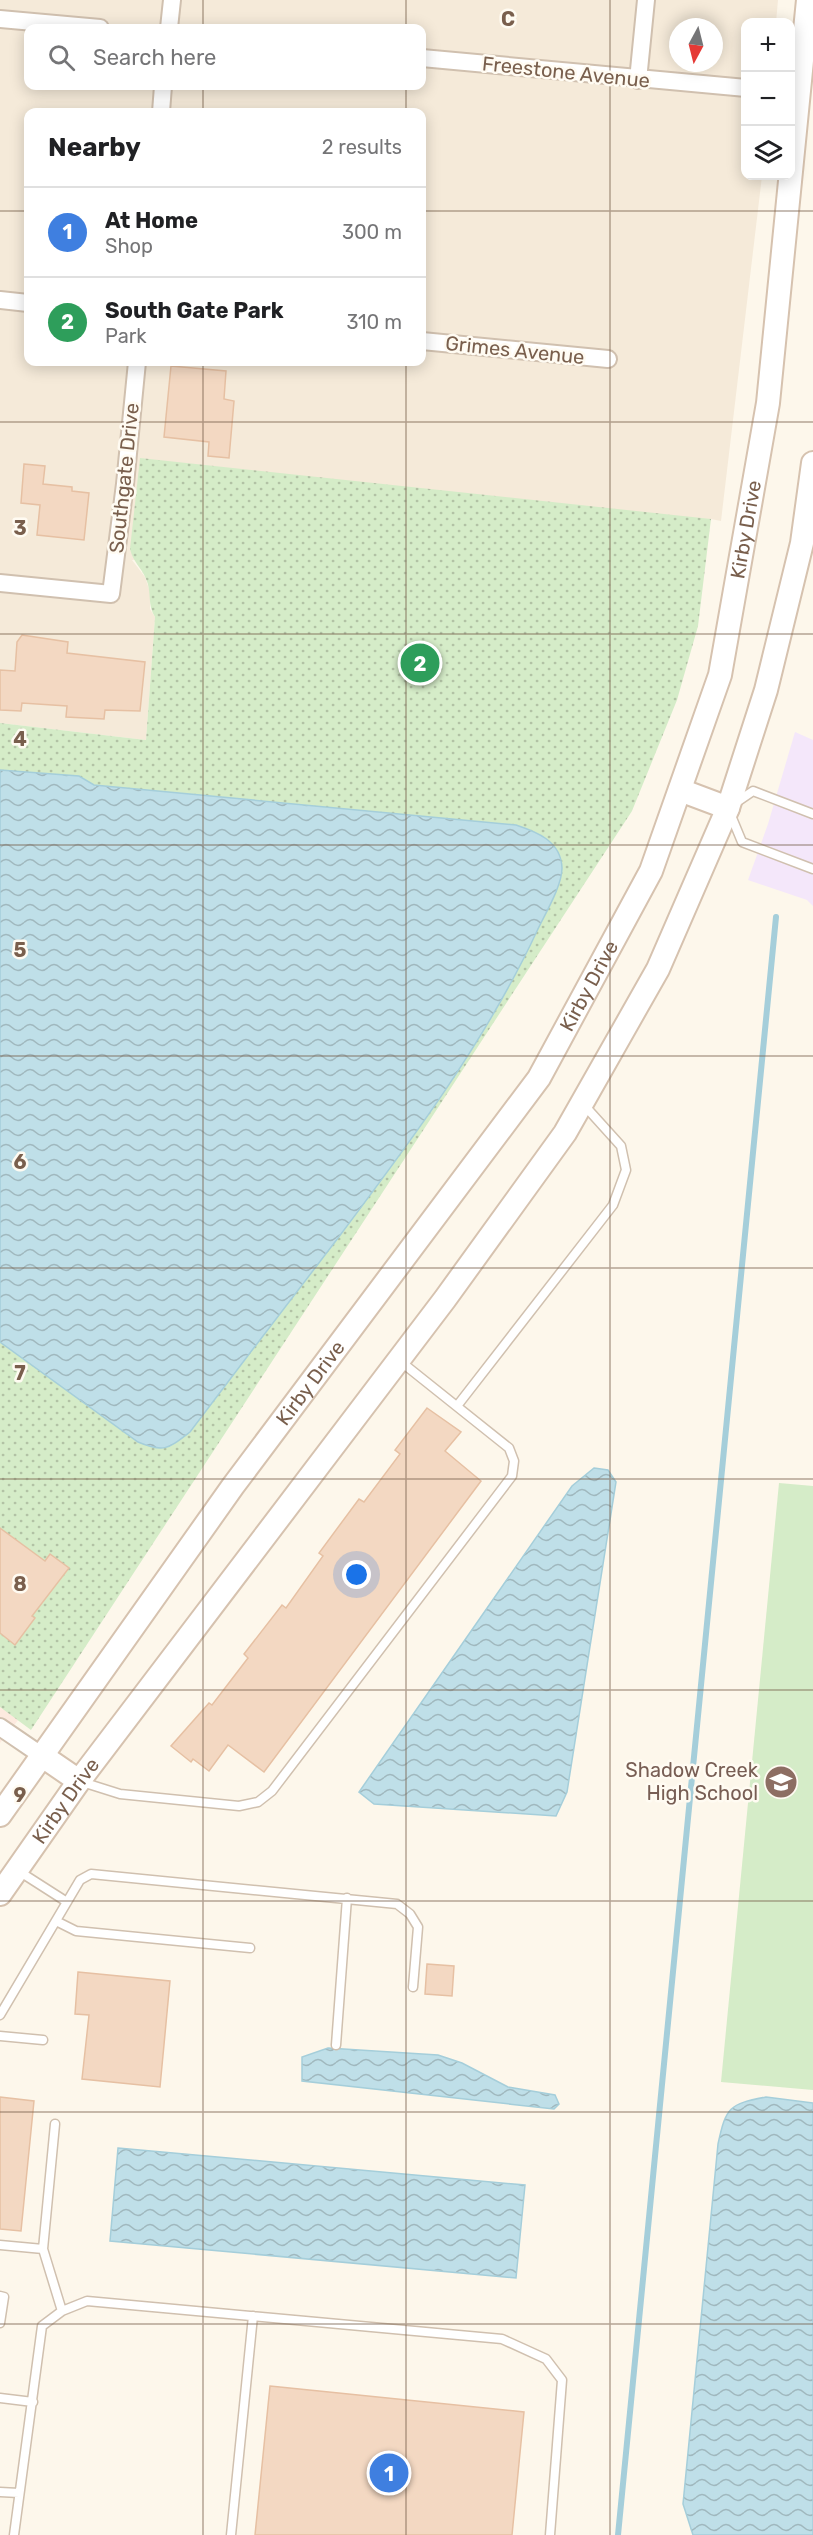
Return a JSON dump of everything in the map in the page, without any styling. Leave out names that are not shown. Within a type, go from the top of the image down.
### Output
[{"type":"main road","name":"Kirby Drive","points":[[0,1815],[233,1486],[539,1078],[651,871],[720,675],[768,403],[801,94],[808,0]]},
{"type":"main road","name":"Kirby Drive","points":[[0,1894],[79,1781],[399,1360],[565,1133],[658,969],[728,808],[766,690],[802,543],[813,463]]},
{"type":"main road","points":[[680,790],[728,808]]},
{"type":"main road","points":[[41,1755],[79,1781]]},
{"type":"street","points":[[169,24],[172,0]]},
{"type":"street","points":[[638,80],[646,0]]},
{"type":"street","points":[[0,19],[56,24]]},
{"type":"street","name":"Freestone Avenue","points":[[426,58],[638,80],[741,88]]},
{"type":"street","points":[[161,108],[163,90]]},
{"type":"street","points":[[0,300],[24,303]]},
{"type":"street","name":"Grimes Avenue","points":[[426,341],[608,359]]},
{"type":"street","name":"Southgate Drive","points":[[0,584],[111,594],[125,484],[136,366]]},
{"type":"street","points":[[0,1727],[41,1755]]},
{"type":"lane","points":[[813,814],[753,791],[728,808],[742,842],[813,869]]},
{"type":"lane","points":[[457,1406],[613,1205],[626,1170],[621,1146],[582,1103]]},
{"type":"lane","points":[[79,1781],[120,1794],[239,1806],[258,1802],[272,1791],[512,1476],[514,1461],[509,1448],[399,1360]]},
{"type":"lane","points":[[17,1870],[67,1902]]},
{"type":"lane","points":[[0,2015],[80,1880],[91,1874],[398,1904],[411,1914],[418,1927],[412,1988]]},
{"type":"lane","points":[[336,2045],[347,1898]]},
{"type":"lane","points":[[56,1921],[76,1931],[250,1948]]},
{"type":"lane","points":[[0,2036],[43,2040]]},
{"type":"lane","points":[[55,2124],[43,2249],[62,2311]]},
{"type":"lane","points":[[0,2245],[43,2249]]},
{"type":"lane","points":[[0,2296],[4,2296],[0,2323]]},
{"type":"lane","points":[[14,2535],[42,2326],[62,2311],[87,2301],[502,2339],[546,2359],[562,2380],[550,2535]]},
{"type":"lane","points":[[231,2535],[253,2316]]},
{"type":"lane","points":[[0,2398],[33,2402]]},
{"type":"lane","points":[[0,2492],[19,2493]]},
{"type":"shaded area","points":[[0,0],[778,0],[776,18],[741,18],[741,180],[762,180],[721,521],[711,519],[132,560],[145,577],[150,592],[150,609],[155,617],[146,740],[0,723]]},
{"type":"shaded area","points":[[795,732],[813,740],[813,906],[807,900],[748,880],[768,824]]},
{"type":"shaded area","points":[[0,1707],[19,1719],[0,1743]]},
{"type":"green space","points":[[140,458],[711,519],[698,626],[677,700],[632,811],[31,1730],[0,1707],[0,723],[146,740],[155,617],[151,608],[146,579],[130,549]]},
{"type":"green space","points":[[779,1483],[813,1486],[813,2090],[721,2082]]},
{"type":"water","points":[[0,770],[79,776],[94,785],[516,825],[540,835],[553,844],[561,859],[561,875],[556,891],[517,972],[495,1012],[446,1089],[365,1201],[190,1432],[171,1446],[160,1448],[138,1442],[0,1342]]},
{"type":"water","points":[[594,1468],[608,1470],[616,1482],[567,1792],[556,1816],[374,1804],[359,1792],[572,1486]]},
{"type":"water","points":[[328,2048],[438,2055],[462,2063],[508,2087],[555,2095],[559,2104],[554,2109],[302,2081],[302,2057]]},
{"type":"water","points":[[766,2097],[813,2103],[813,2535],[693,2535],[683,2504],[718,2144],[724,2122],[731,2109],[744,2102]]},
{"type":"water","points":[[118,2148],[525,2185],[516,2278],[110,2241]]},
{"type":"building","points":[[171,366],[226,371],[224,399],[234,401],[229,458],[208,456],[209,442],[164,437]]},
{"type":"building","points":[[24,464],[45,466],[43,484],[72,487],[72,491],[89,493],[84,540],[37,535],[40,505],[21,503]]},
{"type":"building","points":[[22,635],[68,642],[67,653],[145,662],[140,711],[105,710],[104,719],[66,717],[67,706],[22,703],[21,711],[0,710],[0,670],[15,671],[17,642]]},
{"type":"building","points":[[427,1408],[461,1432],[445,1451],[481,1481],[264,1772],[228,1745],[209,1771],[193,1759],[191,1762],[171,1746],[209,1703],[212,1705],[248,1658],[244,1654],[282,1605],[286,1608],[323,1556],[319,1553],[359,1499],[364,1502],[400,1454],[395,1450]]},
{"type":"building","points":[[0,1528],[45,1561],[50,1554],[69,1568],[32,1616],[35,1618],[15,1645],[0,1633]]},
{"type":"building","points":[[427,1964],[454,1966],[452,1996],[425,1994]]},
{"type":"building","points":[[78,1972],[170,1981],[160,2087],[82,2079],[89,2015],[75,2014]]},
{"type":"building","points":[[0,2097],[34,2101],[21,2231],[0,2229]]},
{"type":"building","points":[[270,2386],[524,2412],[512,2535],[255,2535]]},
{"type":"waterway","points":[[618,2535],[776,917]]},
{"type":"place","name":"South Gate Park","points":[[420,663]]},
{"type":"place","name":"Shadow Creek High School","points":[[781,1782]]},
{"type":"place","name":"At Home","points":[[389,2473]]}]
